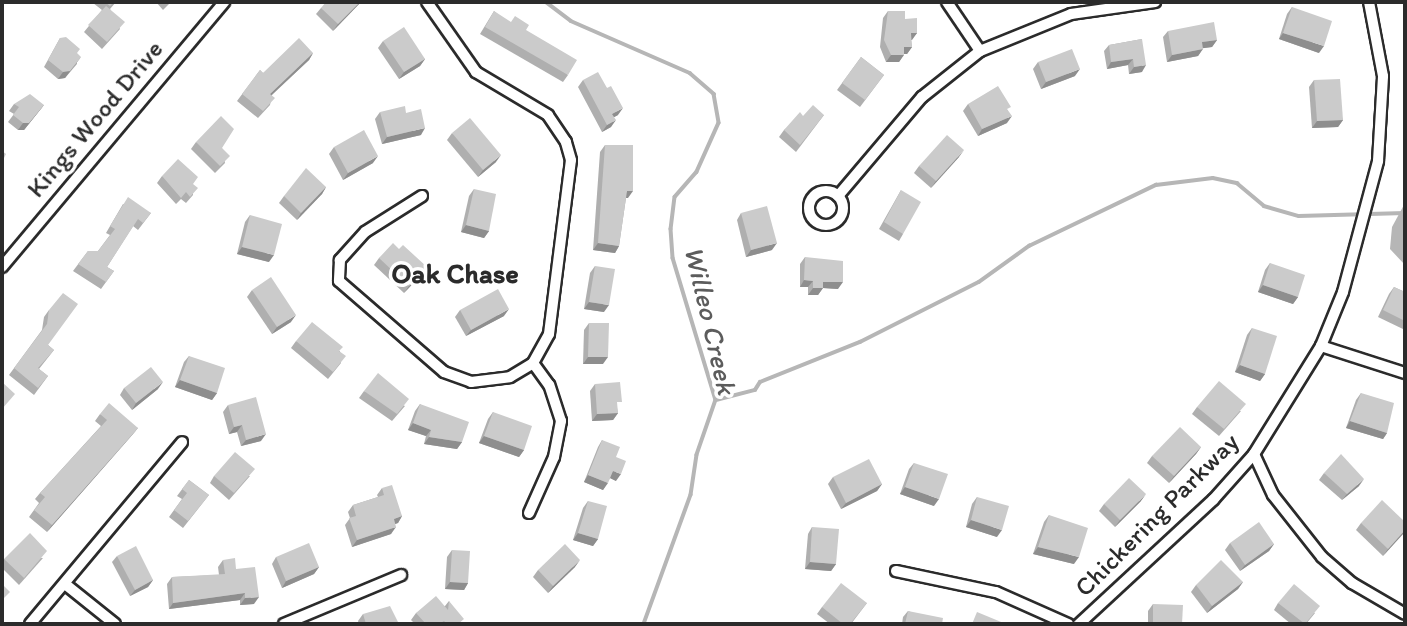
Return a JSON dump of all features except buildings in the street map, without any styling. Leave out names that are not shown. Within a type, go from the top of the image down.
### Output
[{"type":"street","name":"Kings Wood Drive","points":[[2,267],[224,2]]},
{"type":"street","points":[[336,271],[348,290],[444,372],[485,383],[510,377],[533,363],[554,316],[570,183],[566,142],[548,115],[476,72],[427,2]]},
{"type":"street","points":[[947,2],[980,51]]},
{"type":"street","points":[[838,196],[922,97],[980,51],[1071,14],[1155,2]]},
{"type":"street","name":"Chickering Parkway","points":[[1079,624],[1213,500],[1254,454],[1287,408],[1321,346],[1343,292],[1378,161],[1383,76],[1369,2]]},
{"type":"street","points":[[323,272],[336,271],[365,232],[422,196]]},
{"type":"street","points":[[1321,346],[1405,373]]},
{"type":"street","points":[[529,513],[554,457],[561,421],[549,385],[533,363]]},
{"type":"street","points":[[30,624],[182,442]]},
{"type":"street","points":[[1254,454],[1273,495],[1322,557],[1352,583],[1405,614]]},
{"type":"street","points":[[896,571],[996,592],[1068,624]]},
{"type":"street","points":[[284,624],[401,575]]},
{"type":"street","points":[[65,584],[115,624]]},
{"type":"shaded area","points":[[1405,203],[1405,265],[1390,249],[1392,227]]},
{"type":"waterway","name":"Willeo Creek","points":[[546,2],[571,21],[690,73],[714,94],[719,123],[697,172],[675,197],[671,229],[673,258],[716,400],[697,455],[691,495],[644,624]]},
{"type":"waterway","points":[[716,400],[755,390],[760,382],[860,342],[979,282],[1029,246],[1156,185],[1213,178],[1237,183],[1264,206],[1299,216],[1405,213]]},
{"type":"district","name":"Oak Chase","points":[[455,273]]}]
